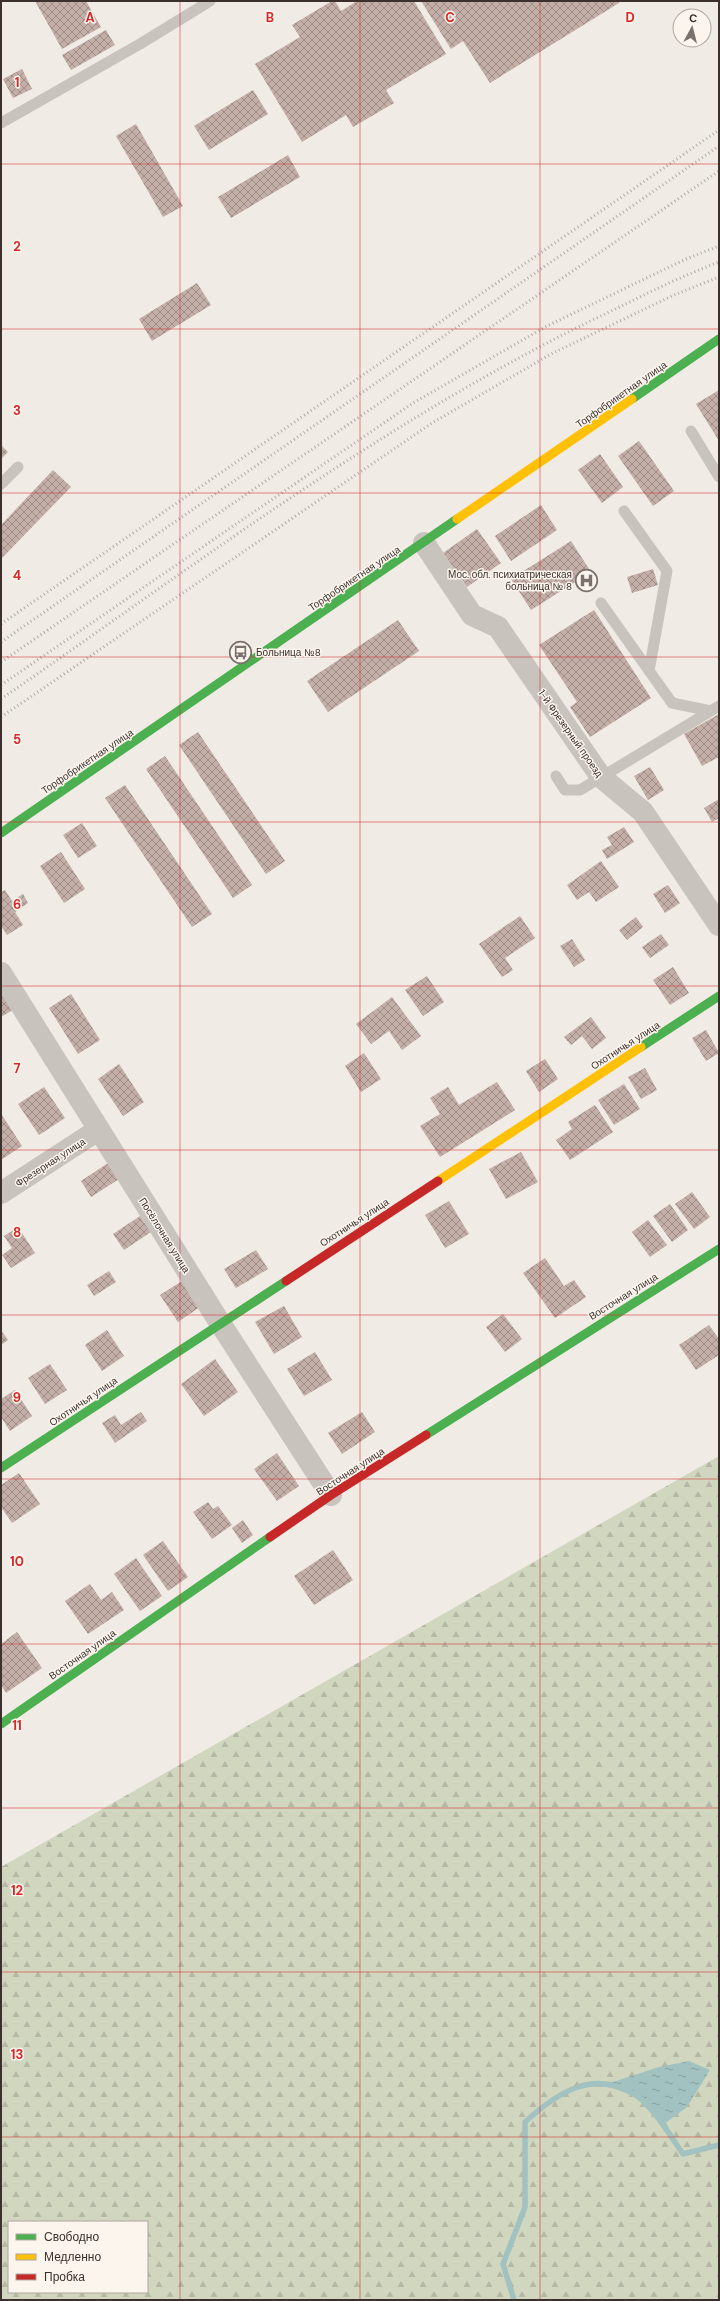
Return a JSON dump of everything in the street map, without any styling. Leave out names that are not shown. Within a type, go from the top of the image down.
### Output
[{"type":"street","name":"Торфобрикетная улица","points":[[1,833],[719,340]]},
{"type":"street","name":"1-й Фрезерный проезд","points":[[424,543],[472,615],[498,627],[601,777],[643,812],[719,925]]},
{"type":"street","name":"Посёлочная улица","points":[[1,973],[220,1323],[331,1495]]},
{"type":"street","name":"Охотничья улица","points":[[1,1468],[719,996]]},
{"type":"street","name":"Фрезерная улица","points":[[1,1193],[98,1130]]},
{"type":"street","name":"Восточная улица","points":[[1,1724],[331,1495],[719,1249]]},
{"type":"lane","points":[[1,123],[140,44],[210,1]]},
{"type":"lane","points":[[691,431],[719,477]]},
{"type":"lane","points":[[1,484],[18,467]]},
{"type":"lane","points":[[624,511],[667,571],[649,671]]},
{"type":"lane","points":[[601,603],[672,703],[715,709]]},
{"type":"lane","points":[[556,776],[565,790],[580,790],[715,709]]},
{"type":"green space","points":[[719,1456],[719,2300],[1,2300],[1,1867]]},
{"type":"water","points":[[689,2061],[710,2070],[687,2107],[663,2125],[638,2097],[610,2083],[659,2067]]},
{"type":"building","points":[[35,1],[86,1],[101,27],[62,49]]},
{"type":"building","points":[[332,1],[335,1],[341,11],[357,1],[414,1],[446,54],[386,90],[394,103],[353,127],[346,115],[302,142],[255,64],[300,37],[292,25]]},
{"type":"building","points":[[421,1],[618,1],[619,3],[490,83],[463,41],[451,49]]},
{"type":"building","points":[[106,30],[115,45],[71,70],[62,55]]},
{"type":"building","points":[[22,69],[32,89],[13,98],[3,79]]},
{"type":"building","points":[[253,90],[268,114],[209,150],[194,126]]},
{"type":"building","points":[[136,124],[183,206],[163,217],[116,136]]},
{"type":"building","points":[[288,155],[300,177],[231,218],[218,197]]},
{"type":"building","points":[[197,283],[211,305],[152,341],[139,319]]},
{"type":"building","points":[[719,390],[719,441],[696,404]]},
{"type":"building","points":[[639,441],[674,491],[653,506],[618,456]]},
{"type":"building","points":[[1,445],[8,452],[1,459]]},
{"type":"building","points":[[600,454],[623,487],[602,503],[578,470]]},
{"type":"building","points":[[53,470],[71,487],[1,559],[1,525]]},
{"type":"building","points":[[541,505],[557,530],[511,561],[495,536]]},
{"type":"building","points":[[477,529],[501,563],[467,587],[443,553]]},
{"type":"building","points":[[571,541],[591,572],[531,610],[511,579]]},
{"type":"building","points":[[653,569],[658,585],[632,593],[627,577]]},
{"type":"building","points":[[594,610],[651,698],[590,737],[570,707],[577,702],[539,645]]},
{"type":"building","points":[[398,620],[419,651],[328,712],[307,681]]},
{"type":"building","points":[[719,714],[719,757],[702,766],[684,734]]},
{"type":"building","points":[[198,732],[285,861],[266,874],[179,745]]},
{"type":"building","points":[[165,756],[252,885],[233,898],[146,769]]},
{"type":"building","points":[[650,767],[664,790],[648,800],[634,776]]},
{"type":"building","points":[[125,785],[212,914],[192,927],[105,798]]},
{"type":"building","points":[[719,799],[719,818],[712,822],[704,808]]},
{"type":"building","points":[[82,823],[97,846],[78,858],[63,835]]},
{"type":"building","points":[[624,827],[634,842],[607,859],[602,850],[612,845],[607,837]]},
{"type":"building","points":[[61,852],[85,889],[64,903],[40,866]]},
{"type":"building","points":[[601,861],[619,887],[596,902],[589,892],[577,900],[567,885]]},
{"type":"building","points":[[668,885],[680,903],[665,913],[653,894]]},
{"type":"building","points":[[5,890],[12,901],[23,894],[28,903],[15,912],[23,925],[7,935],[1,926],[1,892]]},
{"type":"building","points":[[520,916],[535,938],[505,958],[513,970],[502,977],[479,944]]},
{"type":"building","points":[[636,917],[643,927],[627,940],[619,930]]},
{"type":"building","points":[[661,934],[669,945],[650,958],[642,947]]},
{"type":"building","points":[[572,939],[585,960],[574,967],[560,946]]},
{"type":"building","points":[[673,967],[689,993],[670,1005],[653,980]]},
{"type":"building","points":[[427,976],[444,1002],[423,1016],[405,990]]},
{"type":"building","points":[[1,991],[16,1008],[1,1017]]},
{"type":"building","points":[[71,994],[100,1040],[78,1054],[49,1008]]},
{"type":"building","points":[[392,997],[421,1036],[402,1050],[389,1031],[371,1044],[356,1024]]},
{"type":"building","points":[[591,1017],[606,1038],[592,1049],[582,1036],[571,1045],[564,1037]]},
{"type":"building","points":[[706,1030],[719,1053],[706,1061],[692,1038]]},
{"type":"building","points":[[364,1053],[381,1079],[361,1092],[345,1066]]},
{"type":"building","points":[[545,1059],[558,1079],[539,1092],[526,1071]]},
{"type":"building","points":[[119,1064],[144,1102],[123,1116],[98,1079]]},
{"type":"building","points":[[645,1068],[657,1090],[641,1099],[628,1077]]},
{"type":"building","points":[[497,1082],[515,1110],[440,1157],[420,1126],[440,1114],[430,1098],[448,1087],[459,1105]]},
{"type":"building","points":[[624,1084],[640,1109],[614,1125],[598,1100]]},
{"type":"building","points":[[44,1087],[65,1118],[39,1135],[18,1104]]},
{"type":"building","points":[[595,1105],[613,1132],[570,1160],[556,1140],[572,1129],[568,1122]]},
{"type":"building","points":[[2,1115],[22,1146],[1,1160],[1,1116]]},
{"type":"building","points":[[521,1152],[538,1182],[506,1199],[489,1169]]},
{"type":"building","points":[[108,1163],[119,1179],[91,1197],[81,1181]]},
{"type":"building","points":[[692,1192],[710,1217],[694,1229],[675,1204]]},
{"type":"building","points":[[449,1201],[469,1234],[445,1248],[425,1215]]},
{"type":"building","points":[[670,1204],[688,1230],[672,1242],[653,1216]]},
{"type":"building","points":[[140,1216],[151,1232],[124,1250],[113,1234]]},
{"type":"building","points":[[648,1220],[667,1245],[650,1257],[632,1232]]},
{"type":"building","points":[[18,1227],[35,1253],[11,1268],[2,1255],[12,1248],[4,1236]]},
{"type":"building","points":[[256,1250],[268,1269],[236,1288],[224,1269]]},
{"type":"building","points":[[545,1258],[564,1286],[574,1280],[586,1297],[555,1318],[523,1273]]},
{"type":"building","points":[[109,1271],[116,1282],[94,1296],[87,1285]]},
{"type":"building","points":[[182,1281],[200,1307],[178,1322],[160,1295]]},
{"type":"building","points":[[284,1306],[302,1337],[274,1354],[255,1322]]},
{"type":"building","points":[[503,1314],[522,1339],[505,1352],[486,1327]]},
{"type":"building","points":[[709,1325],[719,1339],[719,1355],[696,1370],[679,1345]]},
{"type":"building","points":[[1,1330],[8,1340],[1,1345]]},
{"type":"building","points":[[107,1330],[124,1356],[102,1371],[85,1345]]},
{"type":"building","points":[[315,1352],[332,1380],[304,1396],[287,1369]]},
{"type":"building","points":[[215,1359],[238,1392],[204,1416],[181,1384]]},
{"type":"building","points":[[50,1364],[67,1390],[45,1404],[28,1378]]},
{"type":"building","points":[[15,1390],[32,1416],[10,1431],[1,1417],[1,1399]]},
{"type":"building","points":[[141,1412],[147,1421],[115,1443],[102,1423],[115,1415],[121,1425]]},
{"type":"building","points":[[362,1412],[375,1432],[342,1454],[328,1433]]},
{"type":"building","points":[[277,1453],[299,1486],[277,1501],[254,1469]]},
{"type":"building","points":[[19,1473],[40,1504],[12,1523],[1,1507],[1,1485]]},
{"type":"building","points":[[208,1502],[213,1509],[218,1506],[232,1525],[212,1539],[193,1512]]},
{"type":"building","points":[[243,1520],[253,1535],[242,1543],[232,1528]]},
{"type":"building","points":[[163,1541],[188,1577],[168,1591],[143,1555]]},
{"type":"building","points":[[333,1550],[353,1580],[314,1605],[294,1576]]},
{"type":"building","points":[[136,1558],[162,1596],[140,1611],[114,1574]]},
{"type":"building","points":[[90,1584],[101,1600],[112,1592],[124,1610],[88,1634],[65,1601]]},
{"type":"building","points":[[17,1632],[42,1668],[6,1693],[1,1685],[1,1644]]},
{"type":"waterway","points":[[514,2300],[503,2264],[525,2207],[525,2122],[550,2101],[577,2087],[591,2084],[606,2084],[621,2088],[637,2096],[643,2101],[662,2123],[683,2154],[719,2145]]},
{"type":"railway","points":[[1,624],[719,130]]},
{"type":"railway","points":[[1,642],[719,146]]},
{"type":"railway","points":[[1,662],[719,171]]},
{"type":"railway","points":[[1,685],[413,403],[547,326],[686,259],[719,246]]},
{"type":"railway","points":[[1,699],[295,495],[446,399],[523,356],[603,315],[675,280],[719,262]]},
{"type":"railway","points":[[1,717],[432,423],[551,354],[674,295],[719,277]]},
{"type":"traffic: fast","points":[[632,399],[719,339]]},
{"type":"traffic: fast","points":[[1,833],[457,519]]},
{"type":"traffic: fast","points":[[641,1047],[719,996]]},
{"type":"traffic: fast","points":[[426,1435],[719,1249]]},
{"type":"traffic: fast","points":[[1,1468],[286,1281]]},
{"type":"traffic: fast","points":[[1,1724],[270,1537]]},
{"type":"traffic: slow","points":[[457,519],[632,399]]},
{"type":"traffic: slow","points":[[438,1181],[641,1047]]},
{"type":"traffic: jam","points":[[286,1281],[438,1181]]},
{"type":"traffic: jam","points":[[270,1537],[331,1495],[426,1435]]},
{"type":"place","name":"Мос. обл. психиатрическая больница № 8","points":[[587,580]]},
{"type":"place","name":"Больница №8","points":[[241,652]]}]
